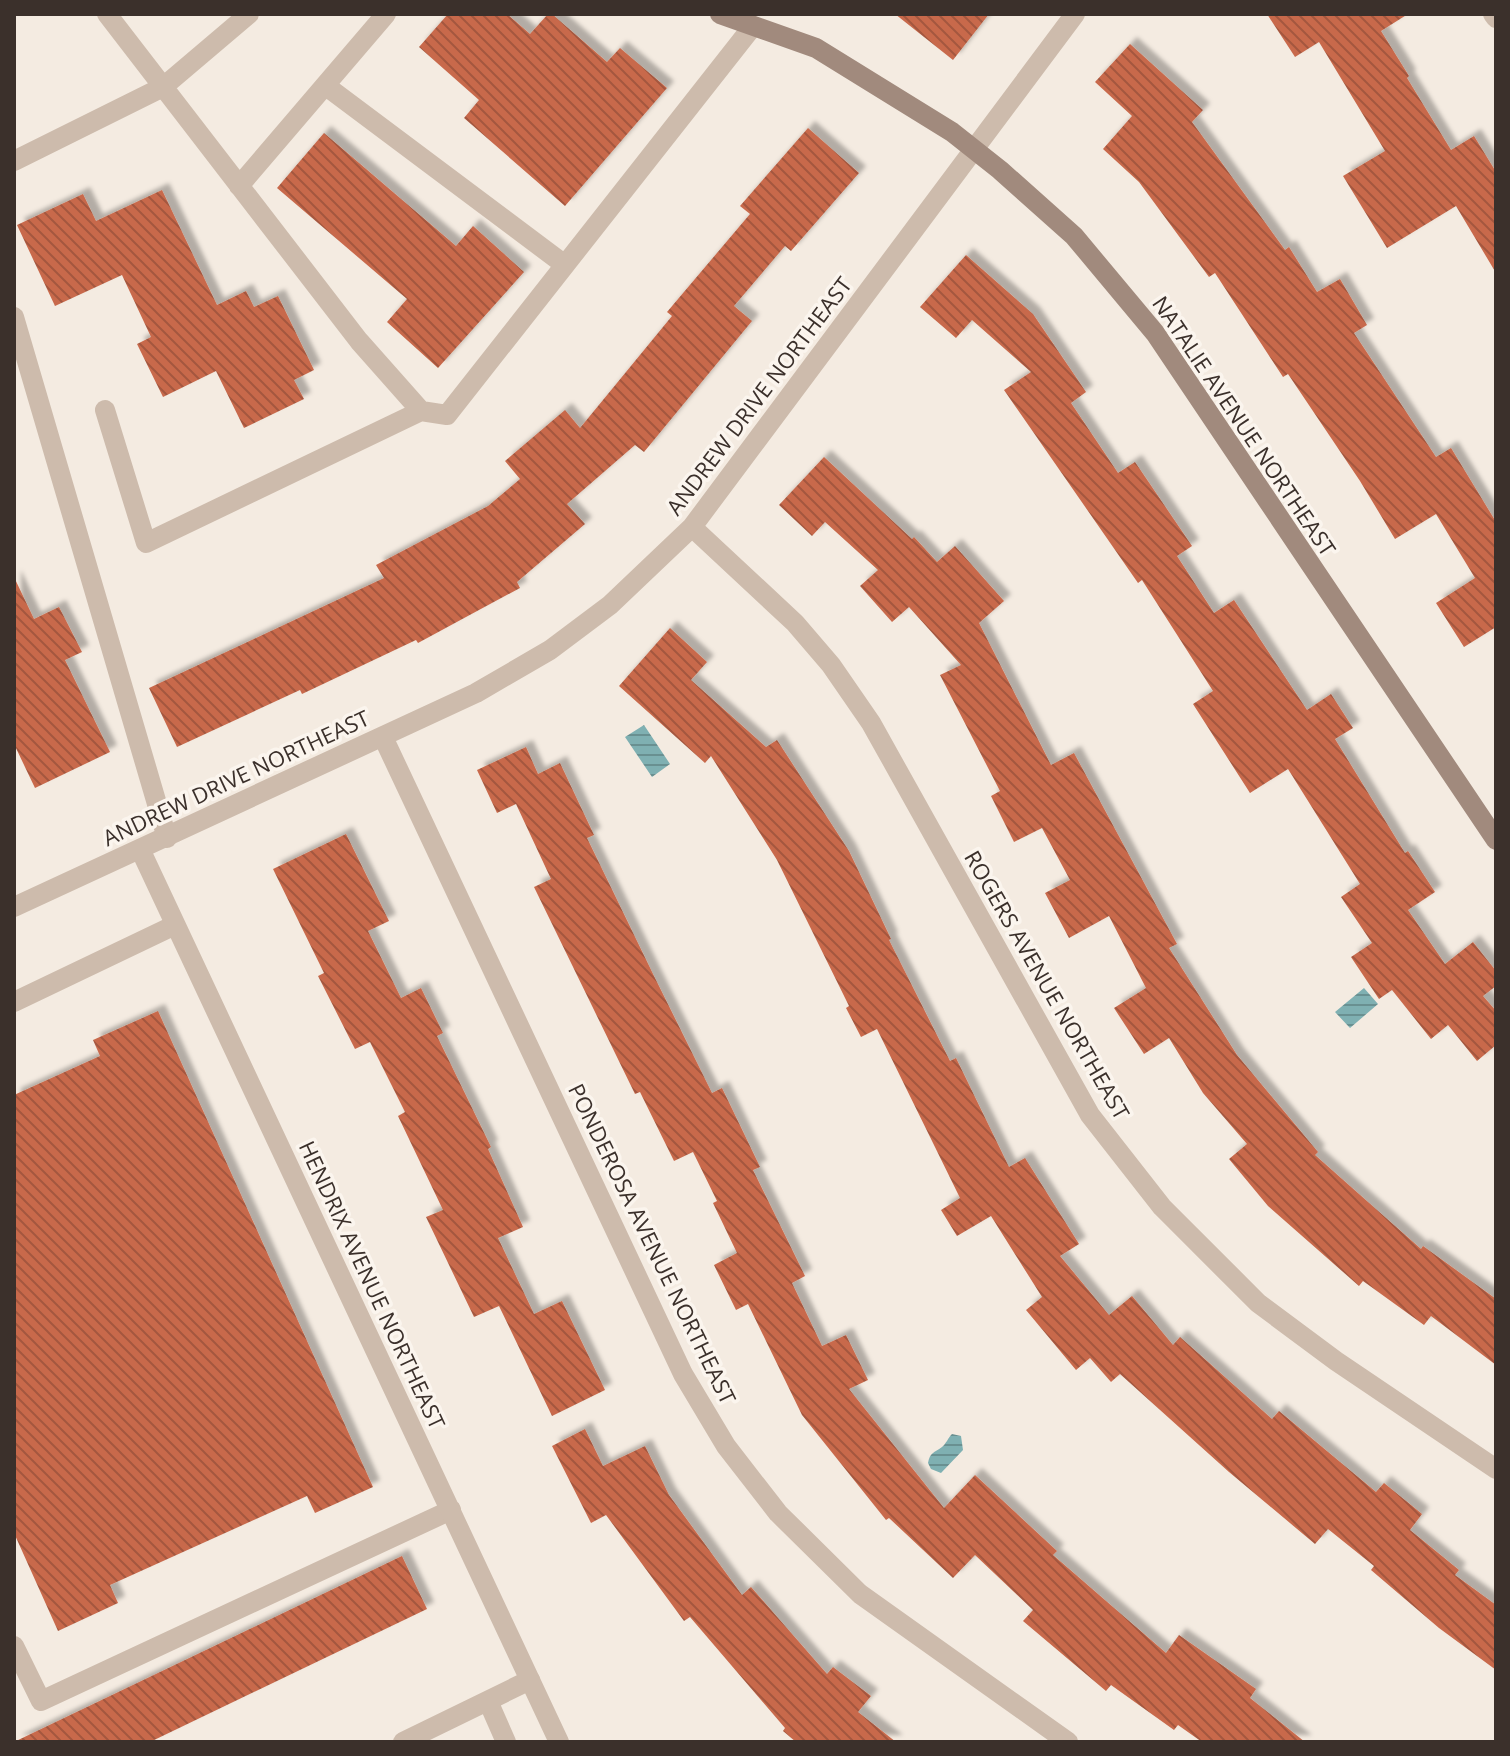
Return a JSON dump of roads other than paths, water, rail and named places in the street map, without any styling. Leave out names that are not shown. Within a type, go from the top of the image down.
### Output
[{"type":"street","points":[[107,14],[359,341],[421,411]]},
{"type":"street","points":[[14,161],[163,87],[249,14]]},
{"type":"street","points":[[239,186],[386,14]]},
{"type":"street","name":"NATALIE AVENUE NORTHEAST","points":[[720,14],[816,48],[952,132],[1074,236],[1155,333],[1496,840]]},
{"type":"street","name":"ANDREW DRIVE NORTHEAST","points":[[16,902],[167,838],[476,693],[550,650],[610,605],[692,527],[1075,14]]},
{"type":"street","points":[[105,410],[146,543],[421,411],[447,415],[753,26]]},
{"type":"street","points":[[326,86],[565,265]]},
{"type":"street","points":[[14,317],[167,838]]},
{"type":"street","name":"ROGERS AVENUE NORTHEAST","points":[[692,527],[795,623],[831,665],[863,711],[1090,1115],[1162,1207],[1258,1303],[1336,1361],[1496,1469]]},
{"type":"street","name":"PONDEROSA AVENUE NORTHEAST","points":[[383,737],[683,1374],[726,1446],[778,1513],[860,1594],[1068,1742]]},
{"type":"street","name":"HENDRIX AVENUE NORTHEAST","points":[[140,849],[559,1742]]},
{"type":"street","points":[[14,1002],[175,925]]},
{"type":"street","points":[[14,1646],[41,1701],[451,1510]]},
{"type":"street","points":[[403,1742],[530,1680]]},
{"type":"street","points":[[488,1701],[506,1742]]},
{"type":"water","points":[[644,725],[670,764],[652,777],[625,737]]},
{"type":"water","points":[[1364,988],[1378,1004],[1350,1028],[1335,1012]]},
{"type":"water","points":[[952,1434],[961,1436],[963,1450],[941,1473],[931,1469],[928,1463],[930,1457]]}]
